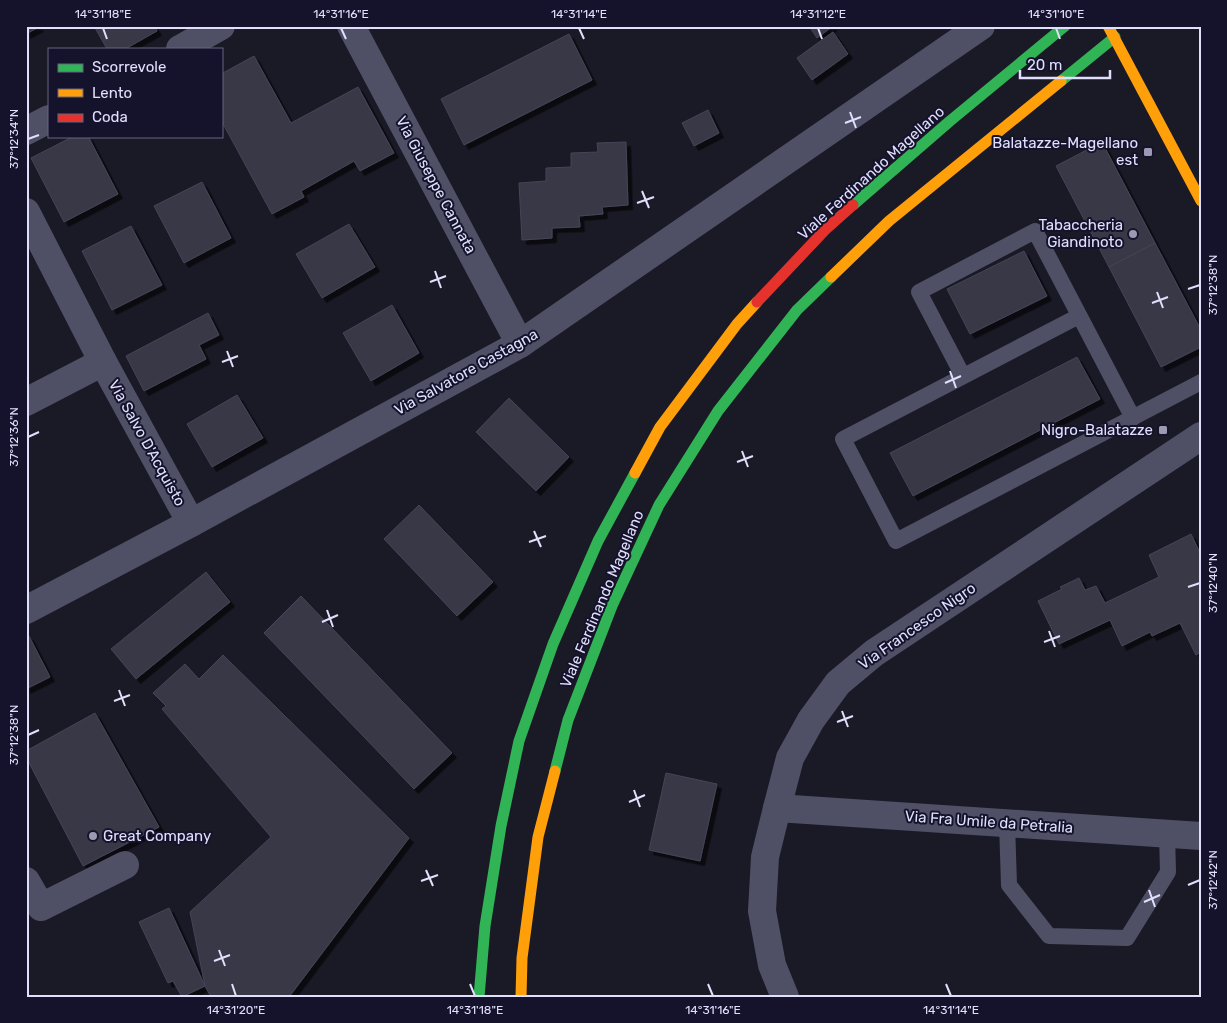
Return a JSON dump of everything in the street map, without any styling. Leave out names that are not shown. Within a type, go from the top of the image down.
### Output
[{"type":"street","points":[[182,48],[221,26]]},
{"type":"street","name":"Via Giuseppe Cannata","points":[[351,26],[520,344]]},
{"type":"street","name":"Via Salvatore Castagna","points":[[26,610],[191,523],[520,344],[981,26]]},
{"type":"street","name":"Viale Ferdinando Magellano","points":[[479,997],[485,926],[498,844],[519,741],[553,644],[598,541],[660,427],[737,324],[826,230],[950,121],[1066,26]]},
{"type":"street","points":[[1108,26],[1201,201]]},
{"type":"street","name":"Viale Ferdinando Magellano","points":[[521,997],[522,958],[538,838],[568,720],[612,606],[659,505],[718,411],[797,310],[889,221],[1114,37]]},
{"type":"street","points":[[26,131],[48,120]]},
{"type":"street","name":"Via Salvo D'Acquisto","points":[[26,212],[103,362],[191,523]]},
{"type":"street","name":"Via Salvo D'Acquisto","points":[[26,402],[103,362]]},
{"type":"street","name":"Via Francesco Nigro","points":[[785,997],[772,965],[762,911],[765,858],[790,758],[811,720],[838,682],[874,653],[1201,436]]},
{"type":"street","name":"Via Fra Umile da Petralia","points":[[777,808],[1201,836]]},
{"type":"street","points":[[26,881],[41,907],[125,865]]},
{"type":"lane","points":[[963,376],[919,292],[1036,231],[1133,418]]},
{"type":"lane","points":[[1080,316],[843,438],[896,541],[1201,382]]},
{"type":"lane","points":[[1007,823],[1008,885],[1049,936],[1128,938],[1168,872],[1167,834]]},
{"type":"building","points":[[26,26],[38,26],[39,27],[26,34]]},
{"type":"building","points":[[94,26],[154,26],[157,31],[127,48],[106,48]]},
{"type":"building","points":[[809,26],[833,26],[817,38]]},
{"type":"building","points":[[833,32],[848,54],[812,80],[797,58]]},
{"type":"building","points":[[569,34],[592,80],[464,145],[441,99]]},
{"type":"building","points":[[254,56],[291,123],[358,87],[394,153],[360,171],[354,161],[301,191],[304,197],[272,214],[222,122],[222,73]]},
{"type":"building","points":[[708,110],[719,133],[694,146],[682,123]]},
{"type":"building","points":[[70,138],[89,138],[118,194],[64,222],[31,158]]},
{"type":"building","points":[[626,142],[628,205],[602,207],[603,214],[579,216],[580,227],[552,228],[552,238],[522,240],[519,183],[546,181],[546,168],[571,167],[571,153],[598,152],[597,143]]},
{"type":"building","points":[[1102,142],[1155,243],[1109,267],[1056,166]]},
{"type":"building","points":[[202,182],[231,238],[184,263],[154,206]]},
{"type":"building","points":[[349,224],[375,267],[322,298],[296,254]]},
{"type":"building","points":[[131,226],[162,285],[112,310],[82,251]]},
{"type":"building","points":[[1155,243],[1201,330],[1201,347],[1161,367],[1109,267]]},
{"type":"building","points":[[1024,251],[1047,296],[970,334],[947,289]]},
{"type":"building","points":[[392,305],[419,353],[371,381],[343,333]]},
{"type":"building","points":[[208,313],[219,335],[199,345],[206,359],[144,391],[126,356]]},
{"type":"building","points":[[1077,357],[1100,399],[913,496],[890,453]]},
{"type":"building","points":[[237,395],[263,438],[212,467],[187,424]]},
{"type":"building","points":[[509,398],[569,457],[536,491],[476,432]]},
{"type":"building","points":[[419,505],[493,582],[457,616],[384,539]]},
{"type":"building","points":[[1191,534],[1201,555],[1201,652],[1196,655],[1180,623],[1152,636],[1150,632],[1122,646],[1110,620],[1059,644],[1038,601],[1079,578],[1085,590],[1096,586],[1105,603],[1159,577],[1149,555]]},
{"type":"building","points":[[206,572],[230,602],[136,679],[111,649]]},
{"type":"building","points":[[301,596],[452,753],[414,789],[264,633]]},
{"type":"building","points":[[29,636],[50,677],[26,689],[26,637]]},
{"type":"building","points":[[223,655],[409,838],[289,997],[211,997],[205,986],[190,912],[271,837],[162,709],[166,706],[153,693],[185,664],[199,679]]},
{"type":"building","points":[[95,713],[159,827],[83,866],[26,757],[26,751]]},
{"type":"building","points":[[666,773],[717,784],[700,861],[649,850]]},
{"type":"building","points":[[169,908],[205,986],[182,997],[173,981],[168,983],[139,922]]},
{"type":"traffic: fast","points":[[853,205],[950,121],[1065,26]]},
{"type":"traffic: fast","points":[[1061,81],[1115,37]]},
{"type":"traffic: fast","points":[[555,771],[568,720],[612,606],[659,505],[718,411],[797,310],[831,277]]},
{"type":"traffic: fast","points":[[479,997],[485,926],[501,826],[519,741],[553,644],[598,541],[635,473]]},
{"type":"traffic: slow","points":[[1108,26],[1201,201]]},
{"type":"traffic: slow","points":[[831,277],[889,221],[1061,81]]},
{"type":"traffic: slow","points":[[635,473],[660,427],[737,324],[757,302]]},
{"type":"traffic: slow","points":[[521,997],[522,958],[538,837],[555,771]]},
{"type":"traffic: jam","points":[[757,302],[825,230],[853,205]]},
{"type":"place","name":"Balatazze-Magellano est","points":[[1148,152]]},
{"type":"place","name":"Tabaccheria Giandinoto","points":[[1133,234]]},
{"type":"place","name":"Nigro-Balatazze","points":[[1163,430]]},
{"type":"place","name":"Great Company","points":[[93,836]]}]
